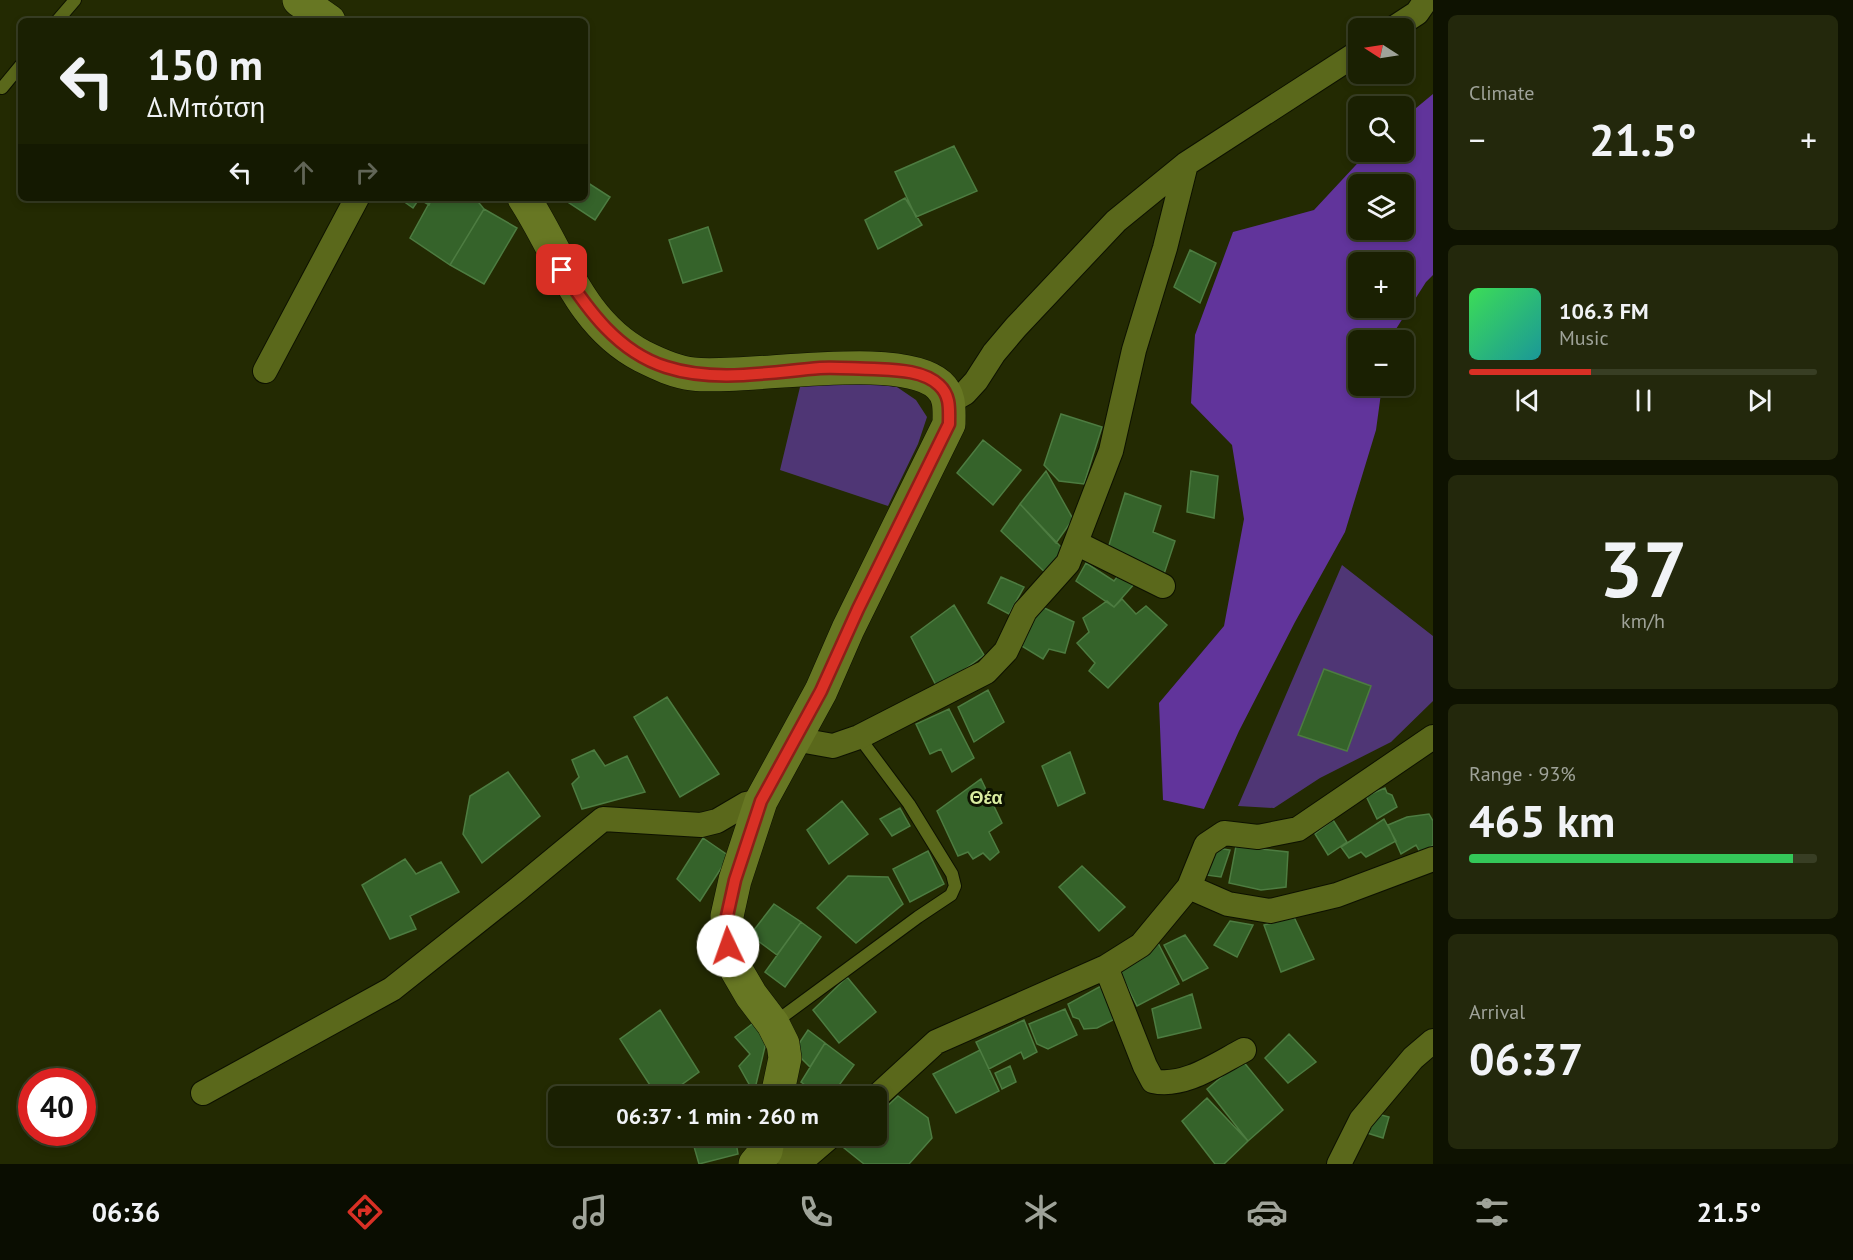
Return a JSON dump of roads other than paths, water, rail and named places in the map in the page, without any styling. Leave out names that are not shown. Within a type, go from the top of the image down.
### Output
[{"type":"street","points":[[299,0],[325,18]]},
{"type":"street","points":[[1409,18],[1417,13],[1426,0]]},
{"type":"street","points":[[950,402],[965,393],[976,381],[994,353],[1116,221],[1186,164],[1348,59]]},
{"type":"street","points":[[794,739],[833,746],[860,737],[986,672],[1006,651],[1024,611],[1068,563],[1111,451],[1134,350],[1165,248],[1186,164]]},
{"type":"street","points":[[265,371],[355,201]]},
{"type":"street","points":[[526,201],[562,270],[584,304],[612,334],[648,359],[664,367],[701,374],[760,374],[823,368],[901,370],[924,376],[940,386],[950,402],[949,424],[882,557],[821,691],[761,801],[735,880],[727,916],[728,946],[737,971],[751,995],[773,1024],[783,1044],[785,1058],[779,1086]]},
{"type":"street","points":[[1076,543],[1163,586]]},
{"type":"street","points":[[887,1087],[936,1042],[1106,967],[1141,945],[1189,887],[1206,845],[1224,833],[1258,837],[1298,829],[1433,737]]},
{"type":"street","points":[[203,1093],[392,989],[518,890],[603,819],[701,825],[717,821],[746,804],[761,801]]},
{"type":"street","points":[[1189,887],[1228,904],[1270,911],[1337,895],[1431,862]]},
{"type":"street","points":[[1106,967],[1153,1081],[1165,1083],[1186,1079],[1244,1050]]},
{"type":"street","points":[[1339,1164],[1361,1120],[1413,1058],[1433,1041]]},
{"type":"street","points":[[763,1150],[810,1154],[819,1146]]},
{"type":"lane","points":[[60,18],[75,0]]},
{"type":"lane","points":[[2,88],[18,68]]},
{"type":"lane","points":[[773,1024],[901,929],[951,895],[955,886],[952,874],[909,804],[860,737]]},
{"type":"district","name":"Θέα","points":[[986,798]]}]
